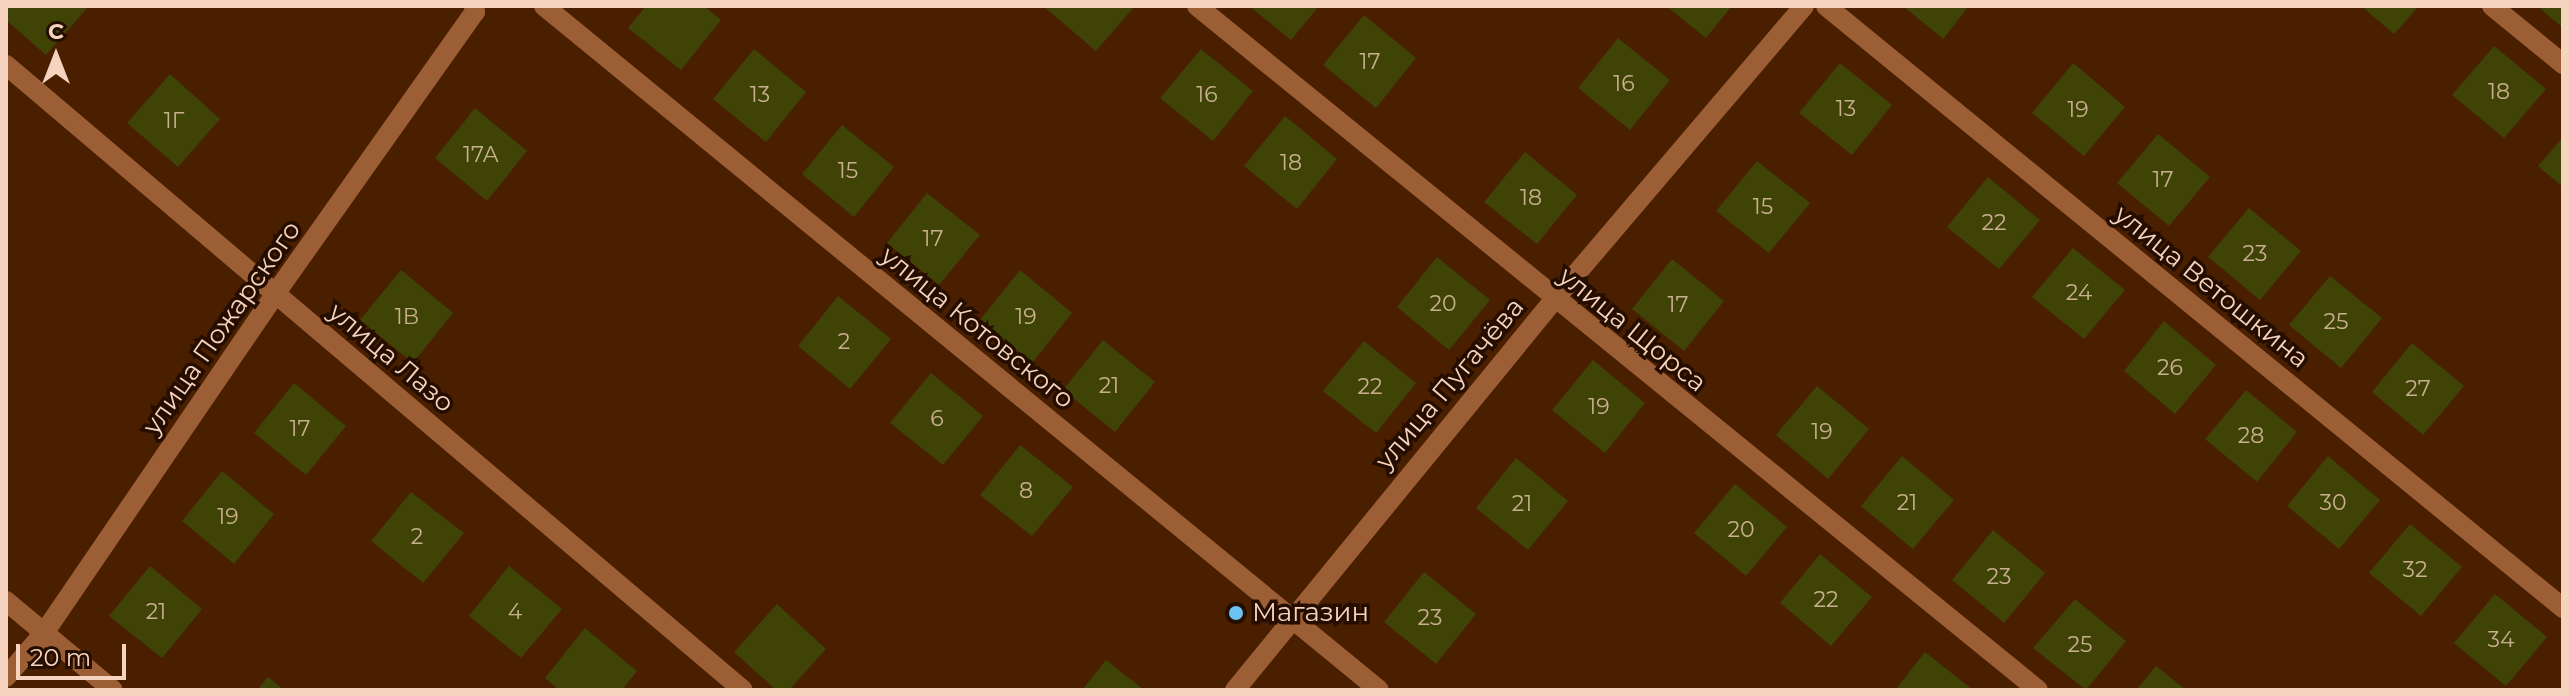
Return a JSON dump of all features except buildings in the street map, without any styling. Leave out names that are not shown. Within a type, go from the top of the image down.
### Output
[{"type":"street","name":"улица Пожарского","points":[[6,677],[44,633],[275,294],[475,12],[474,6]]},
{"type":"street","name":"улица Котовского","points":[[544,6],[1379,690]]},
{"type":"street","name":"улица Щорса","points":[[1197,6],[1553,301],[2038,690]]},
{"type":"street","name":"улица Пугачёва","points":[[1235,690],[1289,618],[1804,6]]},
{"type":"street","name":"улица Ветошкина","points":[[1826,6],[2563,608]]},
{"type":"street","points":[[2492,6],[2563,64]]},
{"type":"street","name":"улица Лазо","points":[[6,65],[743,690]]},
{"type":"street","points":[[6,601],[113,690]]},
{"type":"place","name":"Магазин","points":[[1236,613]]}]
